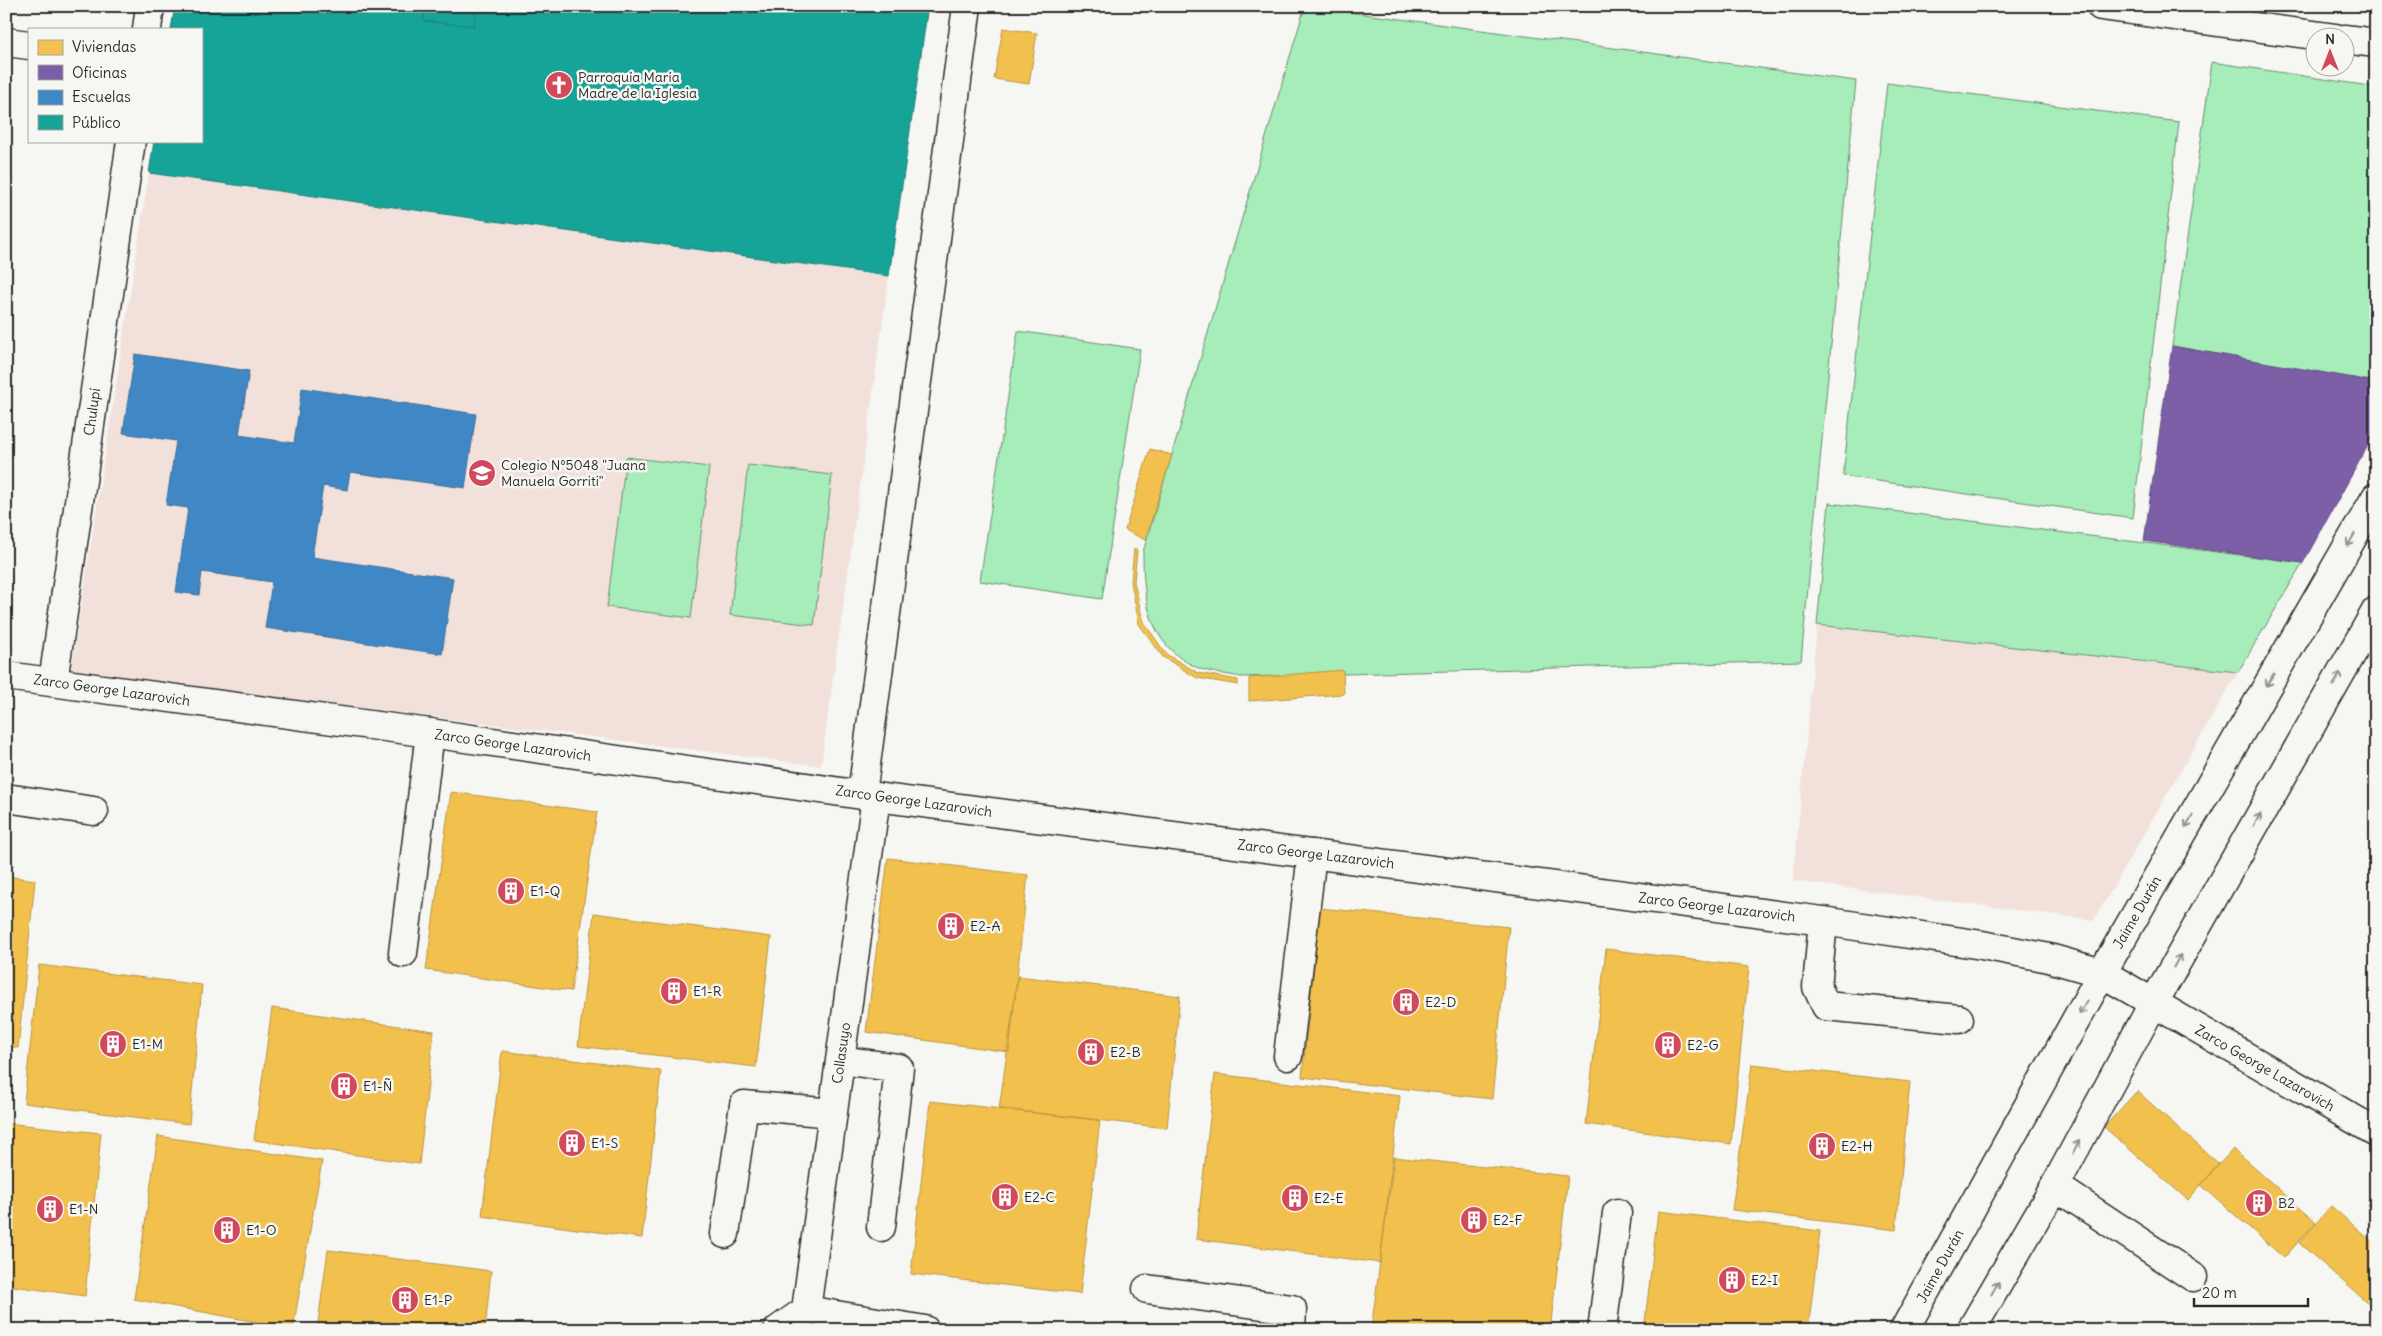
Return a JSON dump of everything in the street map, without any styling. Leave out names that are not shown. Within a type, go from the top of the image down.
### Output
[{"type":"street","points":[[147,28],[150,6]]},
{"type":"street","name":"Collasuyo","points":[[806,1310],[840,1060],[869,796],[967,6]]},
{"type":"street","points":[[2101,6],[2129,8],[2304,33]]},
{"type":"street","points":[[2354,40],[2376,43]]},
{"type":"street","points":[[6,42],[28,45]]},
{"type":"street","name":"Chulupí","points":[[53,682],[131,142]]},
{"type":"street","name":"Jaime Durán","points":[[1904,1330],[2102,974],[2376,497]]},
{"type":"street","points":[[1971,1330],[2054,1186],[2153,1004],[2376,611]]},
{"type":"street","name":"Zarco George Lazarovich","points":[[6,676],[430,733],[869,796],[1823,921],[1992,947],[2049,958],[2102,974],[2376,1132]]},
{"type":"street","points":[[403,953],[430,733]]},
{"type":"street","points":[[6,798],[94,811]]},
{"type":"street","points":[[1288,1056],[1312,854]]},
{"type":"street","points":[[1823,921],[1817,987],[1826,1006],[1959,1019]]},
{"type":"street","points":[[840,1060],[899,1068],[881,1227]]},
{"type":"street","points":[[725,1234],[744,1105],[833,1113]]},
{"type":"street","points":[[2054,1186],[2193,1277]]},
{"type":"street","points":[[1602,1330],[1617,1214]]},
{"type":"street","points":[[1147,1289],[1292,1309],[1290,1330]]},
{"type":"street","points":[[778,1330],[806,1310],[925,1330]]},
{"type":"shaded area","name":"Colegio Nº5048 \"Juana Manuela Gorriti\"","points":[[149,173],[889,276],[821,766],[71,671]]},
{"type":"shaded area","points":[[1817,625],[2238,672],[2094,920],[1793,881]]},
{"type":"green space","points":[[1305,6],[1856,81],[1801,661],[1241,677],[1196,667],[1180,658],[1167,646],[1158,633],[1147,603],[1143,552]]},
{"type":"green space","points":[[2212,62],[2304,76],[2304,78],[2317,78],[2376,87],[2376,382],[2172,346]]},
{"type":"green space","points":[[1887,83],[2179,122],[2133,518],[1843,476]]},
{"type":"green space","points":[[1018,331],[1140,349],[1102,599],[980,581]]},
{"type":"green space","points":[[626,457],[709,467],[691,618],[607,607]]},
{"type":"green space","points":[[748,465],[832,475],[814,625],[730,615]]},
{"type":"green space","points":[[1829,503],[2303,563],[2238,672],[1817,625]]},
{"type":"building: Viviendas","points":[[1003,28],[1037,33],[1029,84],[994,79]]},
{"type":"building: Viviendas","points":[[2257,419],[2316,454],[2291,497],[2304,506],[2274,554],[2220,515],[2244,477],[2230,467]]},
{"type":"building: Viviendas","points":[[1150,449],[1172,455],[1145,540],[1125,530]]},
{"type":"building: Viviendas","points":[[1134,549],[1137,550],[1134,582],[1143,621],[1166,654],[1198,673],[1238,680],[1238,685],[1197,678],[1163,657],[1139,624],[1131,582]]},
{"type":"building: Viviendas","points":[[1343,670],[1344,694],[1249,701],[1249,678]]},
{"type":"building: Viviendas","name":"E1-Q","points":[[451,792],[597,812],[571,991],[426,970]]},
{"type":"building: Viviendas","name":"E2-A","points":[[888,858],[1028,875],[1009,1052],[866,1032]]},
{"type":"building: Viviendas","points":[[6,876],[35,880],[18,1048],[6,1046]]},
{"type":"building: Viviendas","name":"E2-D","points":[[1320,908],[1509,927],[1492,1099],[1302,1077]]},
{"type":"building: Viviendas","name":"E1-R","points":[[594,913],[771,937],[756,1067],[578,1046]]},
{"type":"building: Viviendas","name":"E2-G","points":[[1606,949],[1749,967],[1731,1144],[1586,1124]]},
{"type":"building: Viviendas","name":"E1-M","points":[[39,965],[202,985],[189,1124],[24,1103]]},
{"type":"building: Viviendas","name":"E2-B","points":[[1018,976],[1180,996],[1167,1128],[999,1109]]},
{"type":"building: Viviendas","name":"E1-Ñ","points":[[272,1008],[434,1031],[419,1164],[254,1140]]},
{"type":"building: Viviendas","name":"E1-S","points":[[502,1051],[661,1071],[642,1238],[482,1216]]},
{"type":"building: Viviendas","name":"E2-H","points":[[1752,1064],[1910,1082],[1896,1230],[1732,1210]]},
{"type":"building: Viviendas","name":"E2-E","points":[[1215,1074],[1400,1096],[1380,1263],[1196,1239]]},
{"type":"building: Viviendas","points":[[2137,1091],[2219,1164],[2188,1200],[2104,1127]]},
{"type":"building: Viviendas","name":"E2-C","points":[[930,1101],[1100,1120],[1080,1294],[911,1274]]},
{"type":"building: Viviendas","name":"E1-N","points":[[6,1123],[101,1133],[85,1296],[6,1285]]},
{"type":"building: Viviendas","name":"E1-O","points":[[158,1136],[322,1161],[293,1329],[134,1299]]},
{"type":"building: Viviendas","name":"B2","points":[[2233,1149],[2316,1222],[2284,1258],[2201,1185]]},
{"type":"building: Viviendas","name":"E2-F","points":[[1394,1157],[1568,1176],[1550,1330],[1371,1330]]},
{"type":"building: Viviendas","points":[[2331,1206],[2376,1245],[2376,1310],[2299,1243]]},
{"type":"building: Viviendas","name":"E2-I","points":[[1658,1211],[1820,1231],[1808,1330],[1644,1330]]},
{"type":"building: Viviendas","name":"E1-P","points":[[328,1250],[491,1271],[485,1330],[317,1330]]},
{"type":"building: Oficinas","points":[[2172,346],[2376,382],[2376,431],[2303,563],[2144,541]]},
{"type":"building: Escuelas","points":[[135,354],[249,371],[239,435],[294,443],[302,388],[476,414],[465,488],[350,472],[347,490],[323,486],[312,557],[453,578],[442,654],[265,628],[272,582],[202,572],[199,595],[176,592],[188,508],[166,505],[176,441],[123,433]]},
{"type":"building: Público","name":"Parroquía María Madre de la Iglesia","points":[[175,6],[928,6],[889,276],[149,173],[154,142],[202,142],[202,28],[171,28]]},
{"type":"building: Público","points":[[425,6],[496,6],[496,9],[476,7],[474,26],[424,21]]},
{"type":"place","name":"Parroquía María Madre de la Iglesia","points":[[559,85]]},
{"type":"place","name":"Colegio Nº5048 \"Juana Manuela Gorriti\"","points":[[482,473]]},
{"type":"place","name":"E1-Q","points":[[511,891]]},
{"type":"place","name":"E2-A","points":[[951,926]]},
{"type":"place","name":"E1-R","points":[[674,991]]},
{"type":"place","name":"E2-D","points":[[1406,1002]]},
{"type":"place","name":"E1-M","points":[[113,1044]]},
{"type":"place","name":"E2-G","points":[[1668,1045]]},
{"type":"place","name":"E2-B","points":[[1091,1052]]},
{"type":"place","name":"E1-Ñ","points":[[344,1086]]},
{"type":"place","name":"E1-S","points":[[572,1143]]},
{"type":"place","name":"E2-H","points":[[1822,1146]]},
{"type":"place","name":"E2-C","points":[[1005,1197]]},
{"type":"place","name":"E2-E","points":[[1295,1198]]},
{"type":"place","name":"B2","points":[[2259,1203]]},
{"type":"place","name":"E1-N","points":[[50,1209]]},
{"type":"place","name":"E2-F","points":[[1474,1220]]},
{"type":"place","name":"E1-O","points":[[227,1230]]},
{"type":"place","name":"E2-I","points":[[1732,1280]]},
{"type":"place","name":"E1-P","points":[[405,1300]]}]
